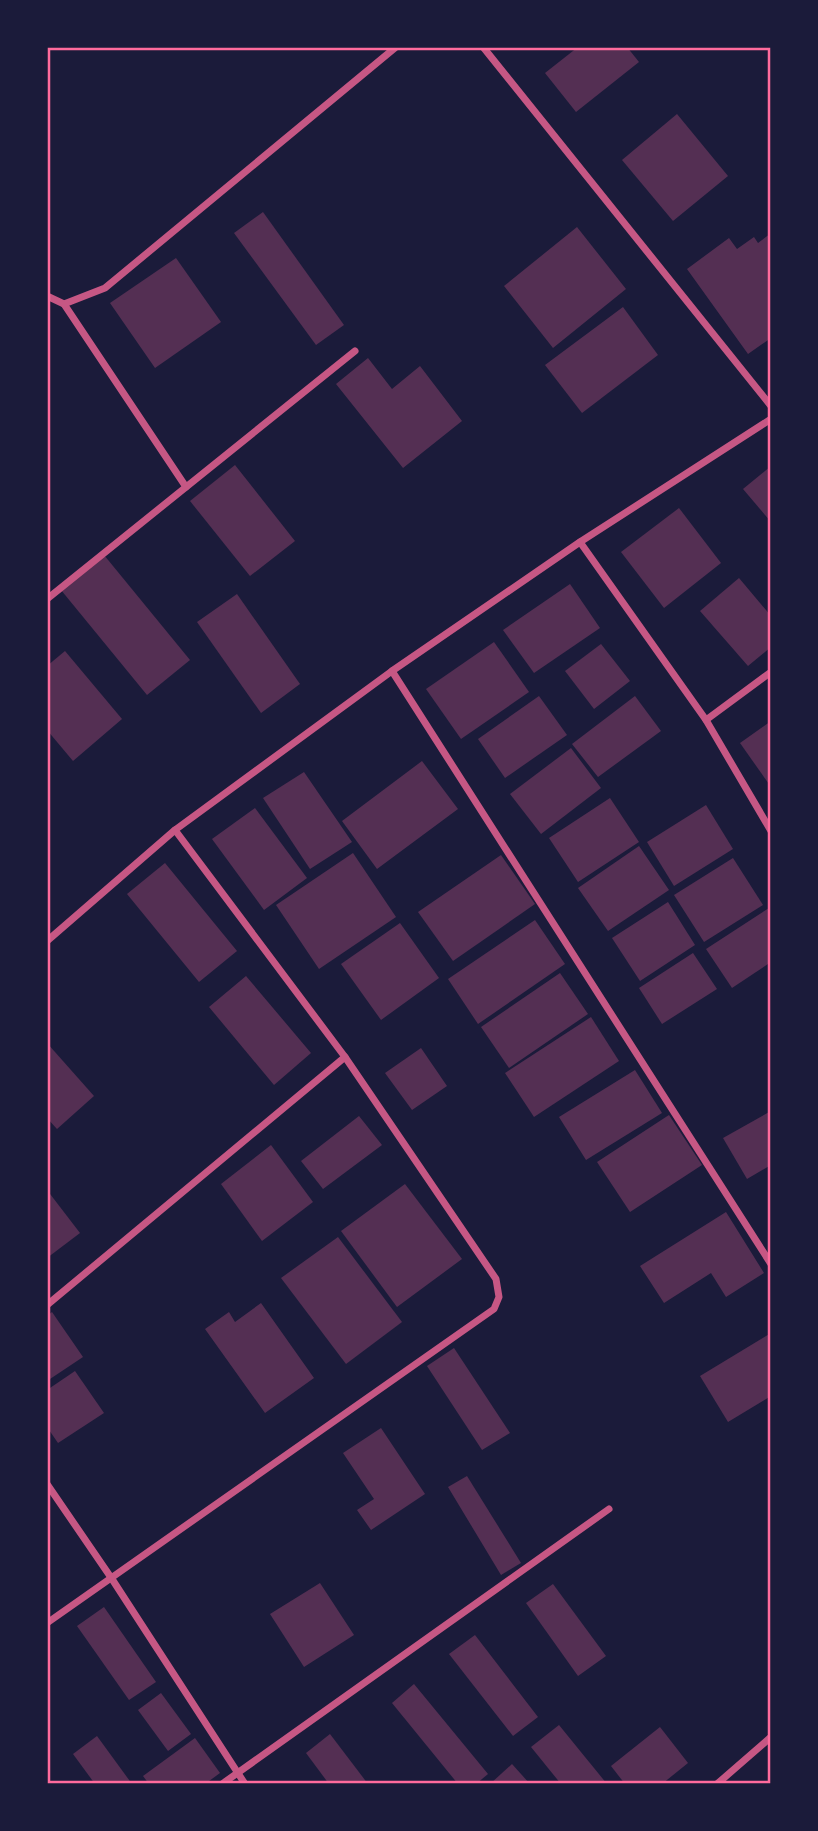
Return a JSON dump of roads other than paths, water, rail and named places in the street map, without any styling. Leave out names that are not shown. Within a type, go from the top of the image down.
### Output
[{"type":"street","points":[[64,304],[105,288],[396,47]]},
{"type":"street","points":[[483,47],[771,406]]},
{"type":"street","points":[[47,296],[64,304],[186,486]]},
{"type":"street","points":[[47,599],[355,351]]},
{"type":"street","points":[[47,941],[175,830],[392,671],[580,542],[771,419]]},
{"type":"street","points":[[580,542],[706,720],[771,831]]},
{"type":"street","points":[[392,671],[771,1264]]},
{"type":"street","points":[[706,720],[771,672]]},
{"type":"street","points":[[47,1623],[494,1308],[499,1297],[496,1279],[345,1057],[175,830]]},
{"type":"street","points":[[47,1305],[345,1057]]},
{"type":"street","points":[[47,1484],[112,1578],[246,1784]]},
{"type":"street","points":[[222,1784],[609,1509]]},
{"type":"street","points":[[717,1784],[771,1737]]}]
